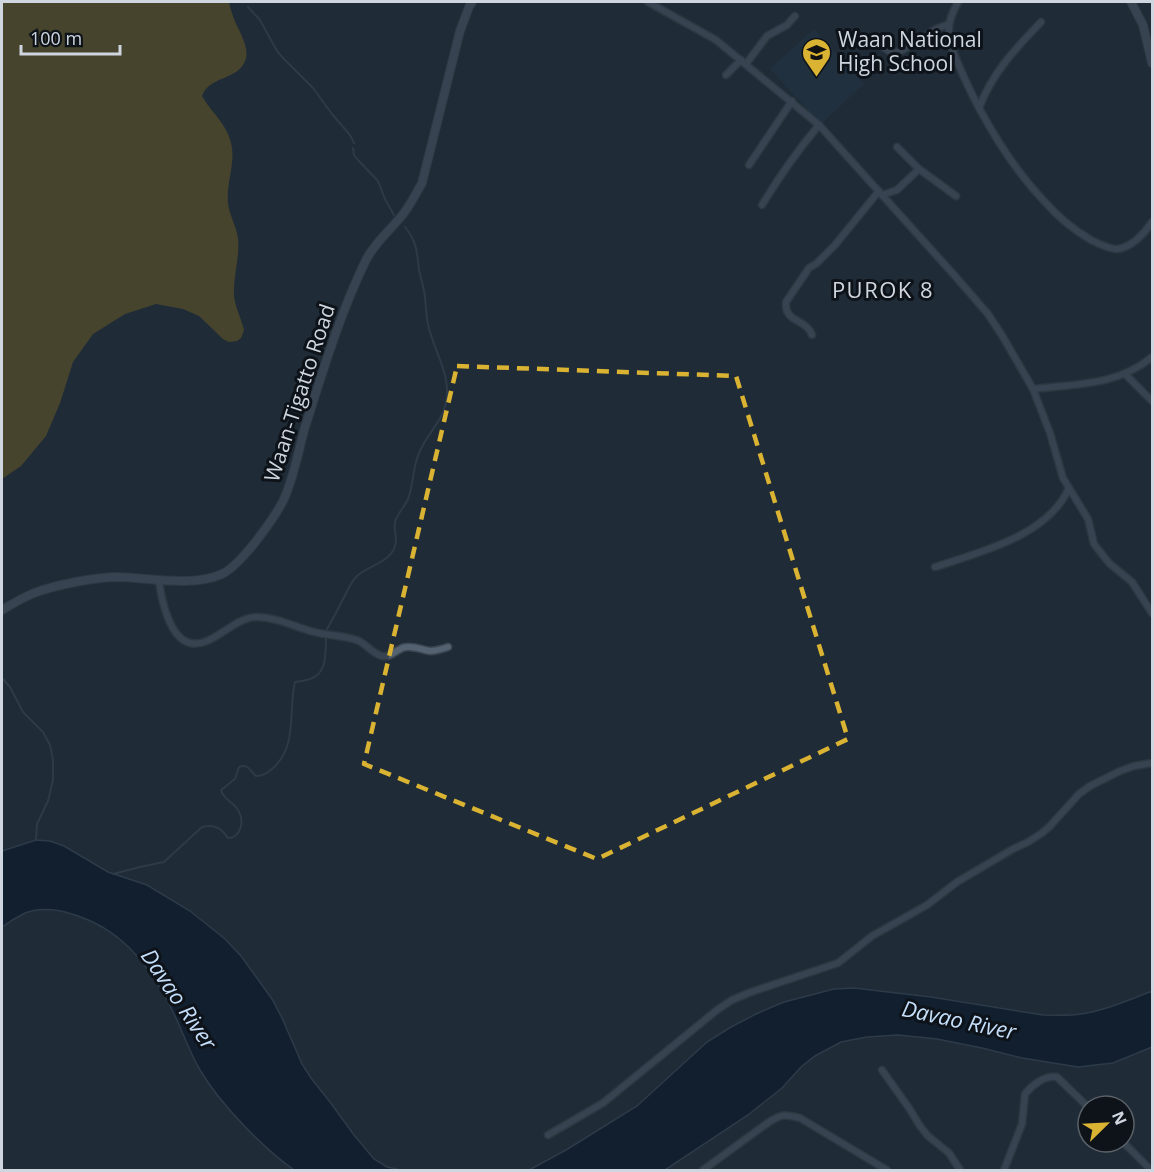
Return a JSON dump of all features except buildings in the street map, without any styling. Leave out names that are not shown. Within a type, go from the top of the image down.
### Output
[{"type":"street","name":"Waan-Tigatto Road","points":[[2,610],[34,593],[102,578],[177,581],[209,579],[222,574],[240,561],[283,501],[330,348],[367,258],[412,202],[422,183],[460,31],[472,2]]},
{"type":"street","points":[[648,2],[716,40],[819,125],[988,314],[1033,389],[1050,433],[1063,478],[1088,519],[1094,544],[1109,563],[1132,582],[1152,613]]},
{"type":"street","points":[[958,2],[949,24],[949,34],[969,89],[1003,147],[1045,203],[1085,236],[1109,248],[1118,249],[1128,246],[1146,232],[1152,222]]},
{"type":"street","points":[[1131,2],[1143,26],[1152,63]]},
{"type":"street","points":[[726,75],[743,62],[767,36],[787,25],[795,16]]},
{"type":"street","points":[[979,108],[999,68],[1041,22]]},
{"type":"street","points":[[879,44],[889,51],[903,50],[949,24]]},
{"type":"street","points":[[749,165],[792,102]]},
{"type":"street","points":[[762,205],[780,174],[819,125]]},
{"type":"street","points":[[897,147],[919,169],[956,196]]},
{"type":"street","points":[[812,335],[808,327],[789,316],[785,307],[786,302],[809,268],[835,245],[881,193],[897,190],[919,169]]},
{"type":"street","points":[[1033,389],[1101,381],[1126,375],[1152,357]]},
{"type":"street","points":[[1126,375],[1152,401]]},
{"type":"street","points":[[935,567],[990,548],[1034,528],[1062,500],[1068,488]]},
{"type":"street","points":[[159,580],[166,613],[179,636],[189,643],[209,640],[242,621],[252,617],[261,617],[278,619],[317,633],[351,638],[362,642],[381,656],[388,656],[409,646],[432,651],[447,648]]},
{"type":"street","points":[[548,1135],[603,1103],[732,1000],[838,963],[872,936],[927,905],[957,882],[1013,849],[1028,843],[1050,826],[1079,794],[1090,786],[1120,771],[1152,763]]},
{"type":"street","points":[[882,1070],[920,1126],[928,1136],[949,1153],[960,1170]]},
{"type":"street","points":[[1005,1170],[1022,1124],[1025,1094],[1036,1084],[1051,1076],[1057,1077],[1076,1095]]},
{"type":"street","points":[[703,1170],[769,1122],[787,1114],[809,1123],[887,1170]]},
{"type":"street","points":[[1135,1154],[1151,1170]]},
{"type":"highlighted area","points":[[457,366],[736,376],[848,739],[597,859],[364,764]]},
{"type":"shaded area","points":[[2,2],[229,2],[245,44],[246,56],[245,61],[236,72],[211,85],[202,96],[226,130],[231,143],[232,166],[228,203],[238,239],[234,295],[244,330],[241,338],[229,342],[223,339],[199,316],[183,309],[156,304],[125,314],[93,334],[73,362],[60,403],[46,436],[21,466],[2,479]]},
{"type":"shaded area","name":"Waan National High School","points":[[814,29],[864,84],[821,124],[770,69]]},
{"type":"water","name":"Davao River","points":[[36,840],[50,841],[64,846],[108,872],[147,885],[190,911],[225,939],[241,956],[272,999],[302,1064],[354,1135],[374,1159],[387,1167],[401,1170],[294,1170],[255,1137],[208,1083],[195,1062],[159,985],[140,959],[118,938],[91,921],[69,913],[50,910],[25,913],[2,927],[2,851]]},
{"type":"water","name":"Davao River","points":[[854,988],[931,997],[1043,1015],[1076,1015],[1099,1010],[1152,991],[1152,1047],[1113,1063],[1078,1067],[1022,1058],[937,1039],[898,1035],[841,1042],[815,1056],[801,1067],[782,1088],[748,1115],[665,1170],[529,1170],[637,1106],[707,1042],[731,1027],[784,1002],[834,989]]},
{"type":"waterway","points":[[248,7],[260,20],[277,51],[313,88],[354,143]]},
{"type":"waterway","points":[[353,148],[354,155],[378,181],[394,215]]},
{"type":"waterway","points":[[326,631],[354,579],[387,558],[394,549],[396,545],[394,527],[397,516],[408,499],[417,457],[446,403],[446,382],[430,334],[416,247],[405,227]]},
{"type":"waterway","points":[[113,874],[164,862],[202,827],[217,828],[228,838],[239,832],[240,816],[221,790],[235,779],[239,767],[247,767],[256,776],[265,774],[281,759],[289,739],[295,682],[310,679],[320,672],[324,662],[326,638]]},
{"type":"waterway","points":[[2,678],[10,687],[23,712],[43,732],[50,745],[53,780],[48,801],[37,824],[36,840]]},
{"type":"place","name":"Waan National High School","points":[[817,78]]},
{"type":"district","name":"PUROK 8","points":[[883,290]]}]
